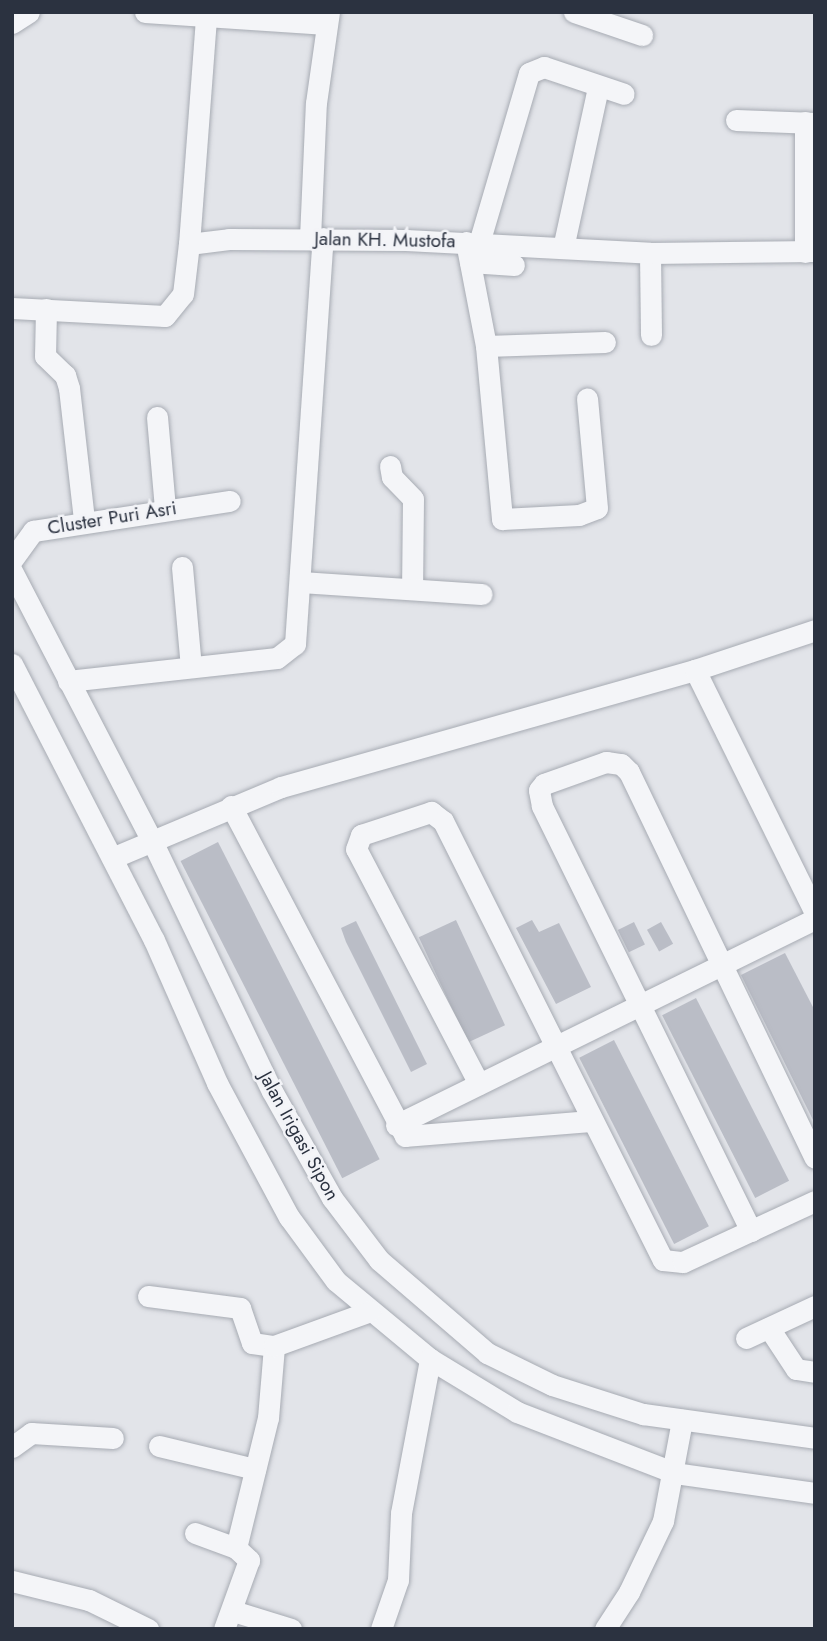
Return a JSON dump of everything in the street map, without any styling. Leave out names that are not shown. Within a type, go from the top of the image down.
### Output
[{"type":"street","points":[[68,681],[191,667],[288,652],[295,644],[317,238],[316,103],[328,18],[206,17],[145,12]]},
{"type":"street","points":[[574,12],[614,18],[642,35]]},
{"type":"street","points":[[12,307],[165,316],[183,294],[206,17]]},
{"type":"street","points":[[587,398],[597,508],[579,515],[502,519],[486,346],[472,249],[526,76],[544,67],[624,94]]},
{"type":"street","points":[[563,248],[598,87]]},
{"type":"street","points":[[736,120],[810,122],[810,251]]},
{"type":"street","name":"Jalan KH. Mustofa","points":[[189,244],[317,238],[472,249],[563,248],[650,253],[810,251]]},
{"type":"street","points":[[472,249],[514,265]]},
{"type":"street","points":[[650,253],[652,335]]},
{"type":"street","points":[[46,309],[45,356],[65,375],[69,388],[84,520]]},
{"type":"street","points":[[486,346],[605,342]]},
{"type":"street","points":[[157,417],[165,509]]},
{"type":"street","points":[[390,466],[392,477],[413,499],[412,590]]},
{"type":"street","name":"Cluster Puri Asri","points":[[12,560],[21,554],[29,533],[84,520],[230,501]]},
{"type":"street","points":[[182,568],[191,667]]},
{"type":"street","name":"Jalan Irigasi Sipon","points":[[12,571],[272,1091],[332,1198],[379,1260],[486,1355],[593,1402],[682,1423],[815,1438]]},
{"type":"street","points":[[300,582],[482,594]]},
{"type":"street","points":[[116,857],[281,787],[695,670],[815,630]]},
{"type":"street","points":[[12,664],[116,857],[217,1083],[289,1217],[336,1281],[430,1359],[467,1384],[573,1436],[676,1471],[815,1493]]},
{"type":"street","points":[[695,670],[815,914]]},
{"type":"street","points":[[751,1231],[642,1004],[542,806],[544,784],[606,762],[625,767],[815,1158]]},
{"type":"street","points":[[231,806],[396,1125],[405,1136],[418,1138],[592,1121]]},
{"type":"street","points":[[479,1084],[356,849],[361,835],[426,813],[440,816],[663,1260],[683,1262],[815,1201]]},
{"type":"street","points":[[396,1125],[815,919]]},
{"type":"street","points":[[148,1296],[240,1308],[252,1343],[274,1346],[370,1311]]},
{"type":"street","points":[[747,1338],[815,1306]]},
{"type":"street","points":[[769,1328],[796,1369],[815,1372]]},
{"type":"street","points":[[236,1548],[268,1418],[274,1346]]},
{"type":"street","points":[[467,1384],[486,1355]]},
{"type":"street","points":[[381,1629],[398,1580],[401,1513],[430,1359]]},
{"type":"street","points":[[605,1629],[629,1592],[663,1521],[676,1471],[682,1423]]},
{"type":"street","points":[[12,1447],[32,1433],[113,1438]]},
{"type":"street","points":[[159,1446],[255,1469]]},
{"type":"street","points":[[195,1533],[236,1548],[248,1563],[229,1620],[291,1629]]},
{"type":"street","points":[[12,1581],[89,1600],[148,1629]]},
{"type":"building","points":[[218,842],[380,1159],[342,1178],[181,861]]},
{"type":"building","points":[[456,920],[505,1025],[468,1042],[419,937]]},
{"type":"building","points":[[532,920],[539,932],[559,923],[591,987],[556,1004],[516,928]]},
{"type":"building","points":[[356,921],[427,1064],[411,1072],[346,942],[341,928]]},
{"type":"building","points":[[634,922],[645,944],[629,952],[618,930]]},
{"type":"building","points":[[661,922],[673,944],[659,952],[647,930]]},
{"type":"building","points":[[785,953],[815,1011],[815,1124],[741,975]]},
{"type":"building","points":[[696,998],[789,1181],[755,1198],[662,1015]]},
{"type":"building","points":[[614,1040],[709,1226],[674,1244],[579,1058]]}]
